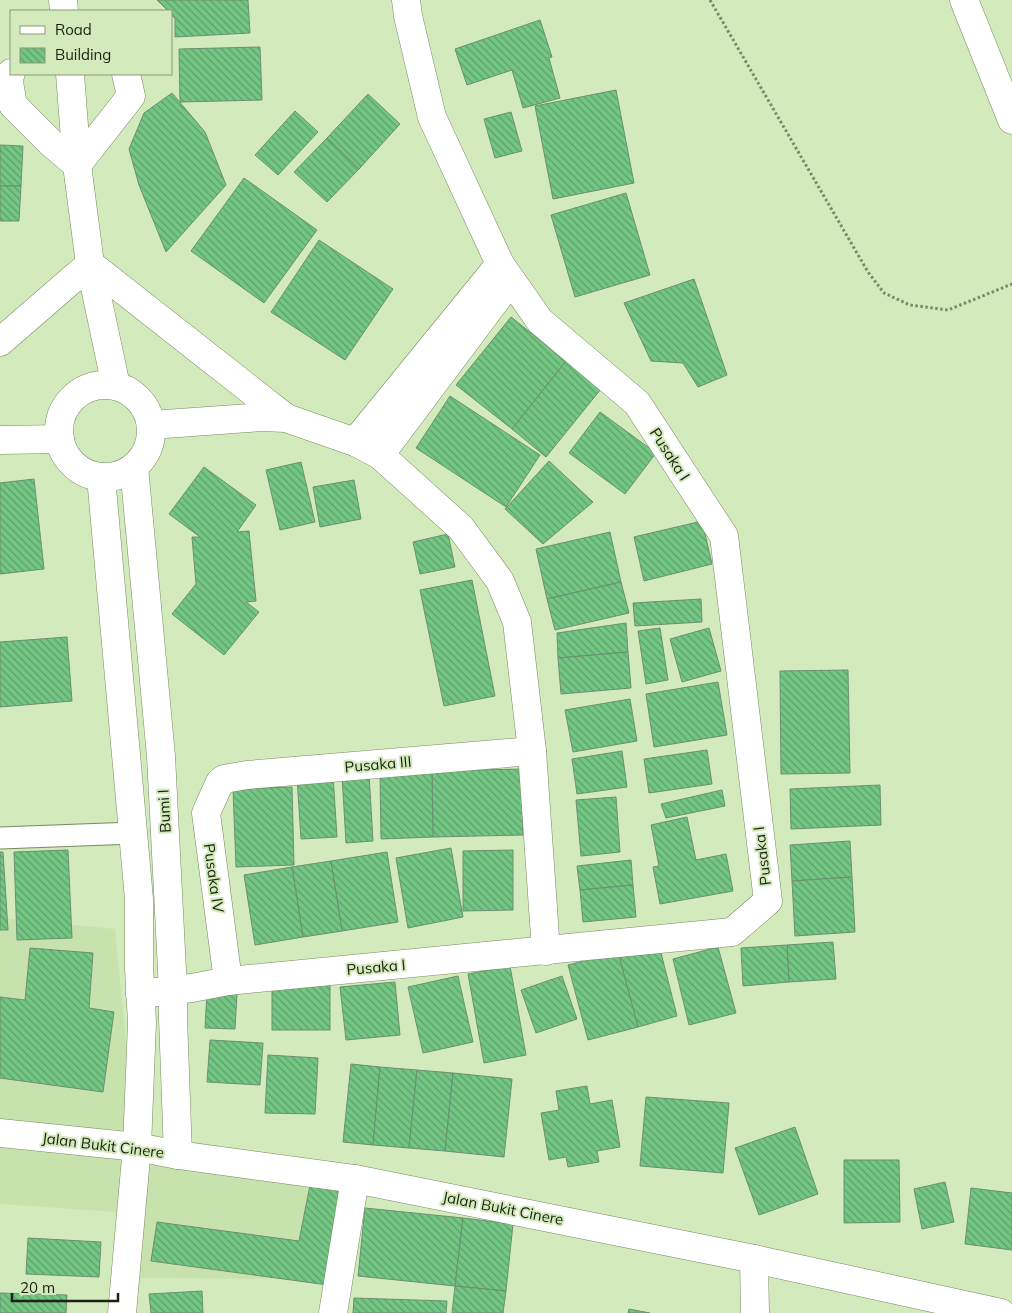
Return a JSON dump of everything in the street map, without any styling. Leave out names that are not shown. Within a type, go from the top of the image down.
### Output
[{"type":"street","points":[[406,0],[408,16],[432,117],[506,272]]},
{"type":"street","points":[[964,0],[1012,120]]},
{"type":"street","points":[[10,74],[8,77],[13,105],[51,143],[78,165]]},
{"type":"street","points":[[70,75],[78,165],[90,264],[116,386]]},
{"type":"street","points":[[78,165],[131,96],[126,75]]},
{"type":"street","points":[[0,342],[90,264]]},
{"type":"street","points":[[90,264],[286,418]]},
{"type":"street","points":[[355,442],[506,272]]},
{"type":"street","points":[[380,455],[506,272]]},
{"type":"street","name":"Pusaka I","points":[[140,994],[228,981],[732,932],[768,900],[724,536],[638,404],[540,321],[506,272]]},
{"type":"street","points":[[98,386],[116,386],[133,394],[145,407],[151,425],[150,441],[144,456],[134,467],[118,475],[101,477],[86,474],[64,454],[60,439],[60,421],[67,404],[81,392],[98,386]]},
{"type":"street","points":[[151,425],[262,417],[286,418],[355,442],[380,455],[461,528],[500,582],[517,622],[532,751],[546,951]]},
{"type":"street","points":[[0,440],[60,439]]},
{"type":"street","name":"Bumi I","points":[[134,467],[161,756],[173,990],[178,1155]]},
{"type":"street","points":[[101,477],[140,899],[140,994],[142,1022],[137,1148],[122,1313]]},
{"type":"street","name":"Pusaka III","points":[[224,779],[257,774],[532,751]]},
{"type":"street","name":"Pusaka IV","points":[[224,779],[220,782],[206,813],[228,981]]},
{"type":"street","name":"Jalan Bukit Cinere","points":[[0,1133],[137,1148],[355,1179],[754,1259],[1001,1313]]},
{"type":"street","points":[[333,1313],[355,1179]]},
{"type":"street","points":[[754,1259],[755,1313]]},
{"type":"lane","points":[[0,838],[134,833]]},
{"type":"path","points":[[710,0],[868,272],[884,293],[910,305],[948,310],[1012,284]]},
{"type":"shaded area","points":[[0,918],[115,929],[135,1132],[360,1169],[339,1279],[114,1278],[117,1212],[0,1204]]},
{"type":"building","points":[[157,0],[248,0],[250,33],[175,37],[175,18],[172,16],[172,10],[167,10]]},
{"type":"building","points":[[540,20],[552,57],[549,58],[560,98],[523,108],[512,70],[467,85],[455,49]]},
{"type":"building","points":[[260,47],[262,100],[180,102],[179,49]]},
{"type":"building","points":[[616,90],[634,183],[553,199],[535,106]]},
{"type":"building","points":[[172,93],[205,132],[226,185],[166,252],[139,185],[129,149],[144,113]]},
{"type":"building","points":[[368,94],[400,124],[359,169],[327,138]]},
{"type":"building","points":[[295,111],[318,132],[278,175],[255,155]]},
{"type":"building","points":[[511,112],[522,151],[495,158],[484,119]]},
{"type":"building","points":[[327,138],[359,169],[327,202],[294,172]]},
{"type":"building","points":[[0,145],[23,146],[21,186],[0,186]]},
{"type":"building","points":[[244,178],[317,230],[264,303],[191,251]]},
{"type":"building","points":[[0,186],[21,186],[19,221],[0,221]]},
{"type":"building","points":[[626,193],[650,275],[575,297],[551,215]]},
{"type":"building","points":[[319,240],[393,289],[345,360],[271,312]]},
{"type":"building","points":[[694,279],[727,375],[698,387],[683,363],[651,361],[624,303]]},
{"type":"building","points":[[511,317],[566,361],[512,429],[456,385]]},
{"type":"building","points":[[566,361],[601,389],[546,457],[512,429]]},
{"type":"building","points":[[450,396],[540,455],[506,507],[416,448]]},
{"type":"building","points":[[600,412],[656,453],[625,494],[569,453]]},
{"type":"building","points":[[549,461],[593,502],[543,544],[505,509]]},
{"type":"building","points":[[301,462],[315,522],[280,530],[266,470]]},
{"type":"building","points":[[204,467],[256,505],[237,532],[249,531],[256,601],[246,602],[259,612],[224,655],[172,614],[196,584],[192,537],[200,537],[169,514]]},
{"type":"building","points":[[34,479],[44,569],[0,574],[0,483]]},
{"type":"building","points":[[354,480],[361,519],[320,527],[313,487]]},
{"type":"building","points":[[702,521],[712,564],[644,581],[634,537]]},
{"type":"building","points":[[610,532],[621,582],[547,599],[536,549]]},
{"type":"building","points":[[448,534],[455,567],[420,574],[413,542]]},
{"type":"building","points":[[472,580],[495,696],[444,706],[420,590]]},
{"type":"building","points":[[621,582],[629,613],[555,630],[547,599]]},
{"type":"building","points":[[701,599],[702,622],[635,626],[633,603]]},
{"type":"building","points":[[626,623],[628,652],[558,658],[557,633]]},
{"type":"building","points":[[660,628],[668,680],[646,684],[638,631]]},
{"type":"building","points":[[709,628],[721,671],[682,682],[670,639]]},
{"type":"building","points":[[67,637],[72,701],[0,707],[0,642]]},
{"type":"building","points":[[628,652],[631,688],[561,694],[558,658]]},
{"type":"building","points":[[848,670],[850,773],[781,774],[780,671]]},
{"type":"building","points":[[718,682],[727,735],[654,747],[646,694]]},
{"type":"building","points":[[630,699],[637,741],[573,752],[565,710]]},
{"type":"building","points":[[707,750],[712,784],[649,793],[644,759]]},
{"type":"building","points":[[622,751],[627,787],[577,794],[572,759]]},
{"type":"building","points":[[522,769],[523,835],[433,837],[432,771]]},
{"type":"building","points":[[432,771],[433,837],[381,839],[380,772]]},
{"type":"building","points":[[369,774],[373,841],[346,843],[342,775]]},
{"type":"building","points":[[333,775],[337,837],[301,839],[297,777]]},
{"type":"building","points":[[880,785],[881,825],[791,829],[790,789]]},
{"type":"building","points":[[292,787],[294,865],[236,867],[233,789]]},
{"type":"building","points":[[722,790],[725,806],[666,818],[661,804]]},
{"type":"building","points":[[616,797],[620,852],[581,856],[576,800]]},
{"type":"building","points":[[687,817],[696,860],[726,854],[733,891],[660,904],[653,867],[659,866],[651,825]]},
{"type":"building","points":[[850,841],[852,877],[792,881],[790,845]]},
{"type":"building","points":[[451,848],[463,917],[408,928],[396,858]]},
{"type":"building","points":[[68,850],[72,938],[17,940],[14,852]]},
{"type":"building","points":[[513,850],[513,910],[463,911],[463,851]]},
{"type":"building","points":[[0,852],[3,852],[8,930],[0,930]]},
{"type":"building","points":[[387,852],[398,922],[342,931],[331,861]]},
{"type":"building","points":[[631,860],[633,885],[580,890],[577,866]]},
{"type":"building","points":[[331,861],[342,931],[303,937],[292,867]]},
{"type":"building","points":[[292,867],[303,937],[255,945],[244,875]]},
{"type":"building","points":[[852,877],[855,932],[795,936],[792,881]]},
{"type":"building","points":[[633,885],[636,917],[583,922],[580,890]]},
{"type":"building","points":[[658,941],[677,1016],[638,1027],[618,952]]},
{"type":"building","points":[[833,942],[836,979],[789,982],[787,945]]},
{"type":"building","points":[[787,945],[789,982],[743,986],[741,948]]},
{"type":"building","points":[[718,947],[736,1013],[689,1025],[673,959]]},
{"type":"building","points":[[30,948],[93,953],[89,1008],[114,1012],[103,1092],[0,1078],[0,997],[25,1000]]},
{"type":"building","points":[[618,952],[638,1027],[588,1040],[568,965]]},
{"type":"building","points":[[510,966],[526,1055],[484,1063],[468,974]]},
{"type":"building","points":[[458,976],[473,1042],[423,1053],[408,987]]},
{"type":"building","points":[[562,976],[577,1019],[536,1033],[521,990]]},
{"type":"building","points":[[395,982],[400,1035],[346,1040],[340,987]]},
{"type":"building","points":[[272,985],[330,985],[330,1030],[272,1030]]},
{"type":"building","points":[[207,992],[237,994],[235,1029],[205,1028]]},
{"type":"building","points":[[210,1040],[263,1043],[260,1085],[207,1082]]},
{"type":"building","points":[[268,1055],[318,1058],[315,1114],[265,1113]]},
{"type":"building","points":[[351,1064],[380,1067],[373,1145],[343,1142]]},
{"type":"building","points":[[380,1067],[417,1070],[409,1148],[373,1145]]},
{"type":"building","points":[[417,1070],[453,1073],[445,1151],[409,1148]]},
{"type":"building","points":[[453,1073],[512,1079],[504,1157],[445,1151]]},
{"type":"building","points":[[587,1086],[590,1104],[612,1100],[620,1147],[597,1151],[599,1162],[568,1167],[566,1157],[549,1160],[541,1113],[559,1110],[556,1091]]},
{"type":"building","points":[[646,1097],[729,1103],[723,1173],[640,1166]]},
{"type":"building","points":[[795,1127],[818,1194],[759,1215],[735,1148]]},
{"type":"building","points":[[844,1160],[899,1160],[900,1222],[844,1223]]},
{"type":"building","points":[[945,1182],[954,1222],[922,1229],[914,1189]]},
{"type":"building","points":[[310,1185],[346,1191],[328,1285],[151,1261],[157,1222],[299,1241]]},
{"type":"building","points":[[971,1188],[1012,1193],[1012,1250],[965,1244]]},
{"type":"building","points":[[365,1208],[463,1218],[455,1286],[358,1276]]},
{"type":"building","points":[[463,1218],[513,1224],[506,1291],[455,1286]]},
{"type":"building","points":[[28,1238],[101,1242],[99,1277],[26,1274]]},
{"type":"building","points":[[455,1286],[506,1291],[503,1313],[452,1313]]},
{"type":"building","points":[[202,1291],[203,1313],[151,1313],[149,1294]]},
{"type":"building","points":[[0,1293],[67,1295],[66,1313],[0,1313]]},
{"type":"building","points":[[354,1298],[447,1301],[446,1313],[353,1313]]},
{"type":"building","points":[[629,1309],[650,1313],[628,1313]]}]
